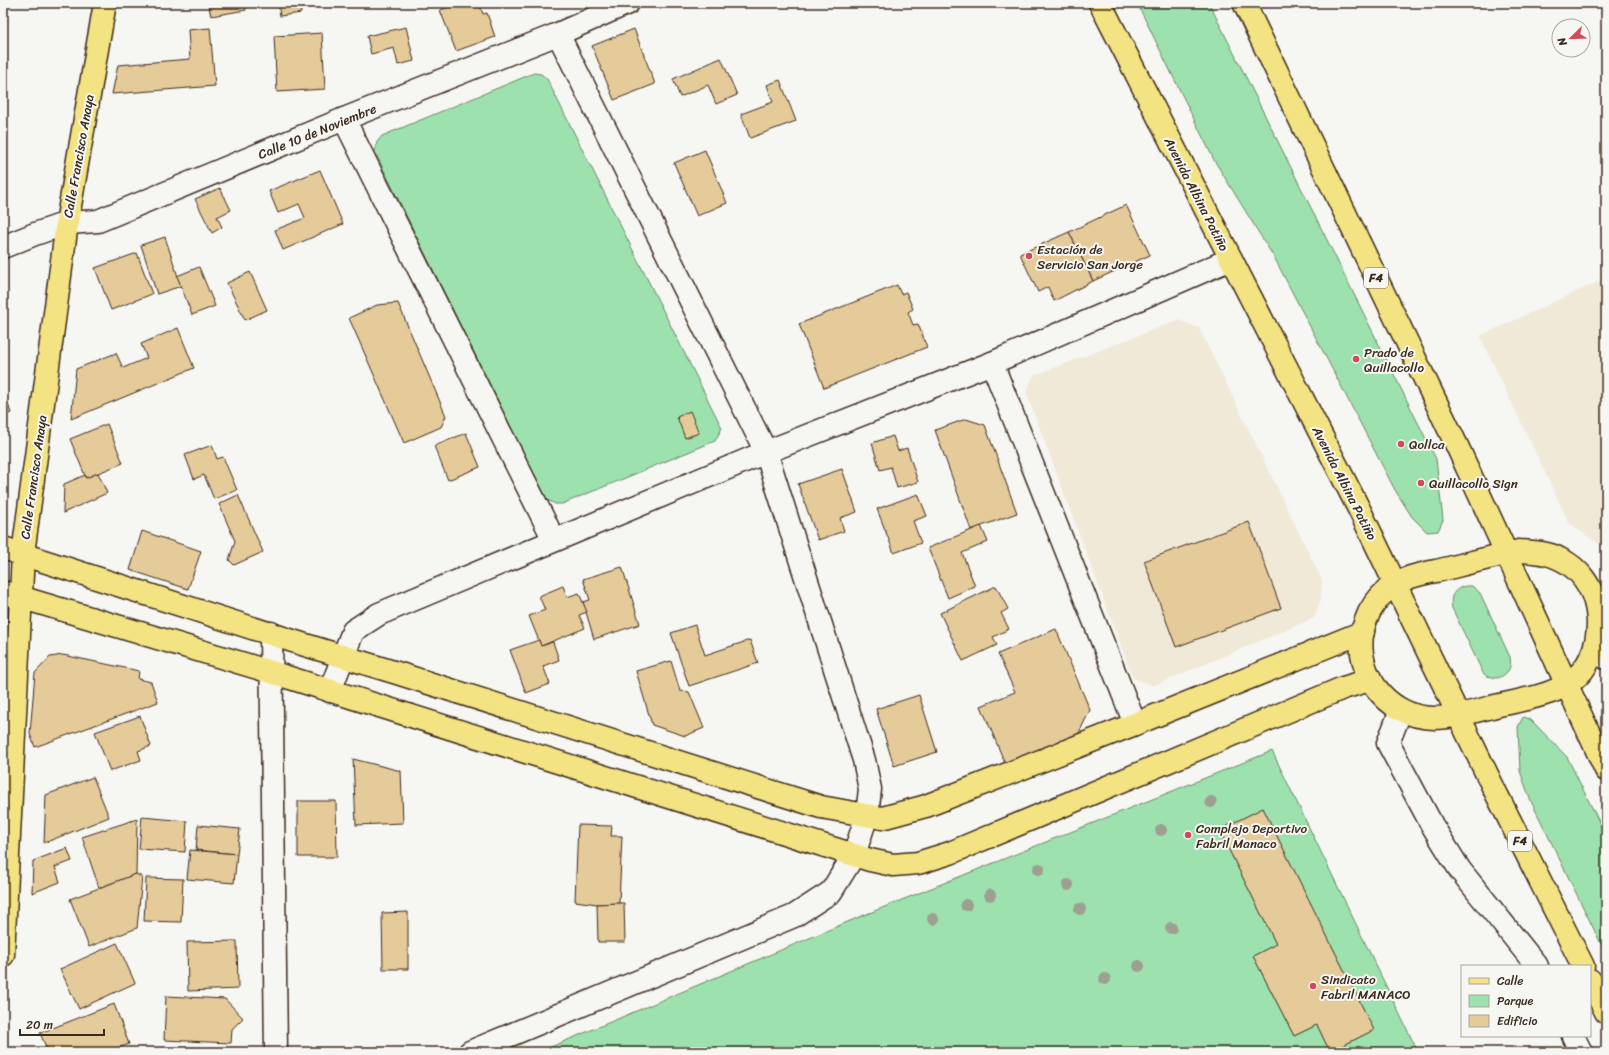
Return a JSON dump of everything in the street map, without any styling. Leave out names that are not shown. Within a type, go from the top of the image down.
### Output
[{"type":"main road","name":"Calle Francisco Anaya","points":[[3,955],[13,551],[105,3]]},
{"type":"main road","name":"Avenida Albina Patiño","points":[[1100,3],[1395,584],[1458,715],[1583,965]]},
{"type":"main road","name":"F4","points":[[1244,3],[1455,440],[1606,770]]},
{"type":"main road","points":[[13,551],[821,807],[882,818],[926,806],[1363,632]]},
{"type":"main road","points":[[1519,551],[1540,552],[1560,559],[1578,572],[1591,589],[1600,594],[1598,609],[1601,649],[1594,652],[1582,670],[1566,684],[1547,694],[1446,718],[1422,718],[1400,710],[1382,696],[1370,680],[1363,661],[1361,641],[1365,620],[1375,603],[1389,588],[1407,578],[1506,554],[1519,551]]},
{"type":"main road","points":[[12,595],[271,672],[854,855],[893,865],[918,863],[950,853],[1342,688],[1370,680]]},
{"type":"main road","points":[[1591,982],[1606,1012]]},
{"type":"street","name":"Calle 10 de Noviembre","points":[[3,247],[67,223],[98,221],[344,119],[558,34],[628,3]]},
{"type":"street","points":[[470,1052],[794,916],[831,892],[854,855],[867,815],[870,789],[864,760],[766,452],[558,34]]},
{"type":"street","points":[[344,119],[554,540]]},
{"type":"street","points":[[330,691],[353,631],[379,614],[766,452],[992,363],[1231,259]]},
{"type":"street","points":[[992,363],[1135,724]]},
{"type":"street","points":[[270,633],[276,1052]]},
{"type":"street","points":[[1400,710],[1388,743],[1428,818],[1460,870],[1536,965]]},
{"type":"street","points":[[1574,1037],[1581,1052]]},
{"type":"shaded area","points":[[1604,279],[1606,284],[1606,544],[1597,543],[1569,523],[1480,336]]},
{"type":"shaded area","points":[[1178,320],[1199,328],[1322,580],[1321,599],[1314,618],[1153,686],[1133,678],[1026,392],[1033,376]]},
{"type":"green space","name":"Prado de Quillacollo","points":[[1137,3],[1209,3],[1436,459],[1443,520],[1438,531],[1427,532],[1412,517],[1395,490],[1275,259],[1214,160]]},
{"type":"green space","points":[[534,73],[541,74],[547,79],[722,428],[715,441],[562,504],[555,504],[546,499],[375,152],[377,142],[382,136]]},
{"type":"green space","points":[[1466,586],[1472,586],[1480,593],[1510,657],[1510,667],[1504,675],[1498,678],[1487,676],[1483,673],[1452,608],[1451,600],[1453,594],[1458,589]]},
{"type":"green space","points":[[1523,717],[1531,720],[1567,757],[1606,836],[1606,954],[1530,799],[1520,771],[1518,727]]},
{"type":"green space","name":"Complejo Deportivo Fabril Manaco","points":[[1272,751],[1418,1052],[539,1052],[857,918]]},
{"type":"building","points":[[208,3],[245,3],[246,10],[211,16]]},
{"type":"building","points":[[278,3],[300,3],[301,13],[280,16]]},
{"type":"building","points":[[459,3],[479,3],[483,14],[487,13],[495,37],[456,51],[440,10]]},
{"type":"building","points":[[406,27],[414,61],[398,65],[394,48],[371,54],[367,36]]},
{"type":"building","points":[[210,28],[215,86],[112,94],[118,65],[190,59],[188,30]]},
{"type":"building","points":[[634,29],[655,84],[614,100],[592,46]]},
{"type":"building","points":[[322,33],[325,89],[277,92],[274,36]]},
{"type":"building","points":[[721,58],[737,95],[716,104],[708,85],[680,97],[673,79]]},
{"type":"building","points":[[780,80],[796,121],[750,138],[741,114],[773,102],[767,85]]},
{"type":"building","points":[[705,150],[727,203],[697,216],[674,163]]},
{"type":"building","points":[[320,170],[343,224],[283,250],[275,230],[305,218],[299,204],[278,213],[269,191]]},
{"type":"building","points":[[220,188],[231,210],[217,217],[222,227],[212,233],[195,199]]},
{"type":"building","points":[[1126,205],[1150,255],[1093,281],[1069,232]]},
{"type":"building","points":[[1069,232],[1093,281],[1054,301],[1048,287],[1038,292],[1020,254]]},
{"type":"building","points":[[165,237],[181,286],[157,294],[141,245]]},
{"type":"building","points":[[137,253],[152,294],[111,310],[95,268]]},
{"type":"building","points":[[199,267],[215,306],[192,315],[177,276]]},
{"type":"building","points":[[250,272],[267,310],[245,320],[227,283]]},
{"type":"building","points":[[897,285],[901,294],[906,292],[913,309],[908,312],[913,325],[918,324],[927,347],[824,388],[799,324]]},
{"type":"building","points":[[398,303],[446,416],[441,427],[404,443],[349,318],[377,305]]},
{"type":"building","points":[[178,328],[194,368],[71,419],[76,369],[116,353],[123,368],[147,358],[141,344]]},
{"type":"building","points":[[3,390],[11,413],[3,416]]},
{"type":"building","points":[[690,411],[699,433],[685,438],[677,417]]},
{"type":"building","points":[[966,419],[985,425],[1017,513],[971,530],[935,430]]},
{"type":"building","points":[[107,424],[123,463],[86,478],[70,439]]},
{"type":"building","points":[[466,433],[480,467],[448,480],[434,446]]},
{"type":"building","points":[[893,436],[898,451],[907,448],[918,482],[897,488],[891,467],[880,470],[872,443]]},
{"type":"building","points":[[212,445],[217,459],[223,457],[237,490],[214,499],[204,475],[194,479],[185,455]]},
{"type":"building","points":[[842,469],[857,512],[840,518],[844,531],[818,540],[798,484]]},
{"type":"building","points":[[98,473],[107,493],[63,513],[64,484],[85,475],[86,478]]},
{"type":"building","points":[[918,494],[927,516],[913,521],[921,543],[894,553],[877,509]]},
{"type":"building","points":[[238,495],[263,552],[234,565],[229,560],[235,541],[219,504]]},
{"type":"building","points":[[1249,522],[1281,608],[1176,647],[1144,561]]},
{"type":"building","points":[[981,526],[988,542],[962,553],[975,586],[948,598],[928,548]]},
{"type":"building","points":[[142,531],[201,551],[188,589],[130,570]]},
{"type":"building","points":[[622,567],[640,624],[594,639],[583,602],[590,600],[583,579]]},
{"type":"building","points":[[563,586],[567,597],[579,593],[587,612],[579,615],[585,628],[541,646],[529,616],[545,610],[539,596]]},
{"type":"building","points":[[996,586],[1008,609],[1001,613],[1009,629],[993,637],[997,645],[963,661],[940,613]]},
{"type":"building","points":[[695,625],[705,655],[750,640],[758,663],[689,686],[671,633]]},
{"type":"building","points":[[1056,629],[1090,710],[1076,739],[1007,768],[981,706],[1015,692],[998,654]]},
{"type":"building","points":[[539,640],[541,646],[553,642],[559,660],[543,666],[550,684],[526,693],[510,650]]},
{"type":"building","points":[[63,655],[139,671],[138,679],[151,682],[158,702],[35,747],[30,734],[35,673],[50,657]]},
{"type":"building","points":[[671,661],[680,691],[689,692],[704,728],[685,736],[652,725],[636,671]]},
{"type":"building","points":[[919,695],[937,752],[894,766],[876,709]]},
{"type":"building","points":[[140,716],[151,746],[138,751],[141,760],[110,771],[95,732]]},
{"type":"building","points":[[353,759],[401,771],[403,823],[356,825]]},
{"type":"building","points":[[93,777],[109,817],[44,843],[46,795]]},
{"type":"building","points":[[298,801],[336,801],[337,857],[298,857]]},
{"type":"building","points":[[1263,808],[1374,1030],[1330,1052],[1317,1025],[1294,1036],[1253,956],[1276,944],[1219,830]]},
{"type":"building","points":[[142,817],[187,821],[185,852],[139,849]]},
{"type":"building","points":[[137,819],[136,874],[99,888],[82,837]]},
{"type":"building","points":[[198,825],[240,829],[237,854],[196,850]]},
{"type":"building","points":[[578,825],[612,826],[611,836],[622,836],[619,903],[597,904],[575,901]]},
{"type":"building","points":[[67,848],[72,861],[55,867],[60,882],[32,893],[33,861]]},
{"type":"building","points":[[190,850],[237,854],[234,883],[187,879]]},
{"type":"building","points":[[136,874],[142,877],[137,928],[89,947],[70,899]]},
{"type":"building","points":[[146,878],[183,879],[181,922],[144,921]]},
{"type":"building","points":[[624,903],[625,942],[598,942],[597,904]]},
{"type":"building","points":[[408,912],[408,969],[383,969],[382,913]]},
{"type":"building","points":[[237,941],[238,989],[188,991],[187,942]]},
{"type":"building","points":[[117,943],[135,983],[79,1009],[60,969]]},
{"type":"building","points":[[166,996],[225,999],[243,1018],[232,1029],[231,1043],[164,1040]]},
{"type":"building","points":[[114,1004],[129,1044],[108,1052],[48,1052],[40,1033]]},
{"type":"place","name":"Estación de Servicio San Jorge","points":[[1029,256]]},
{"type":"place","name":"Prado de Quillacollo","points":[[1356,359]]},
{"type":"place","name":"Qollca","points":[[1401,444]]},
{"type":"place","name":"Quillacollo Sign","points":[[1421,483]]},
{"type":"place","name":"Complejo Deportivo Fabril Manaco","points":[[1188,835]]},
{"type":"place","name":"Sindicato Fabril MANACO","points":[[1313,986]]}]
